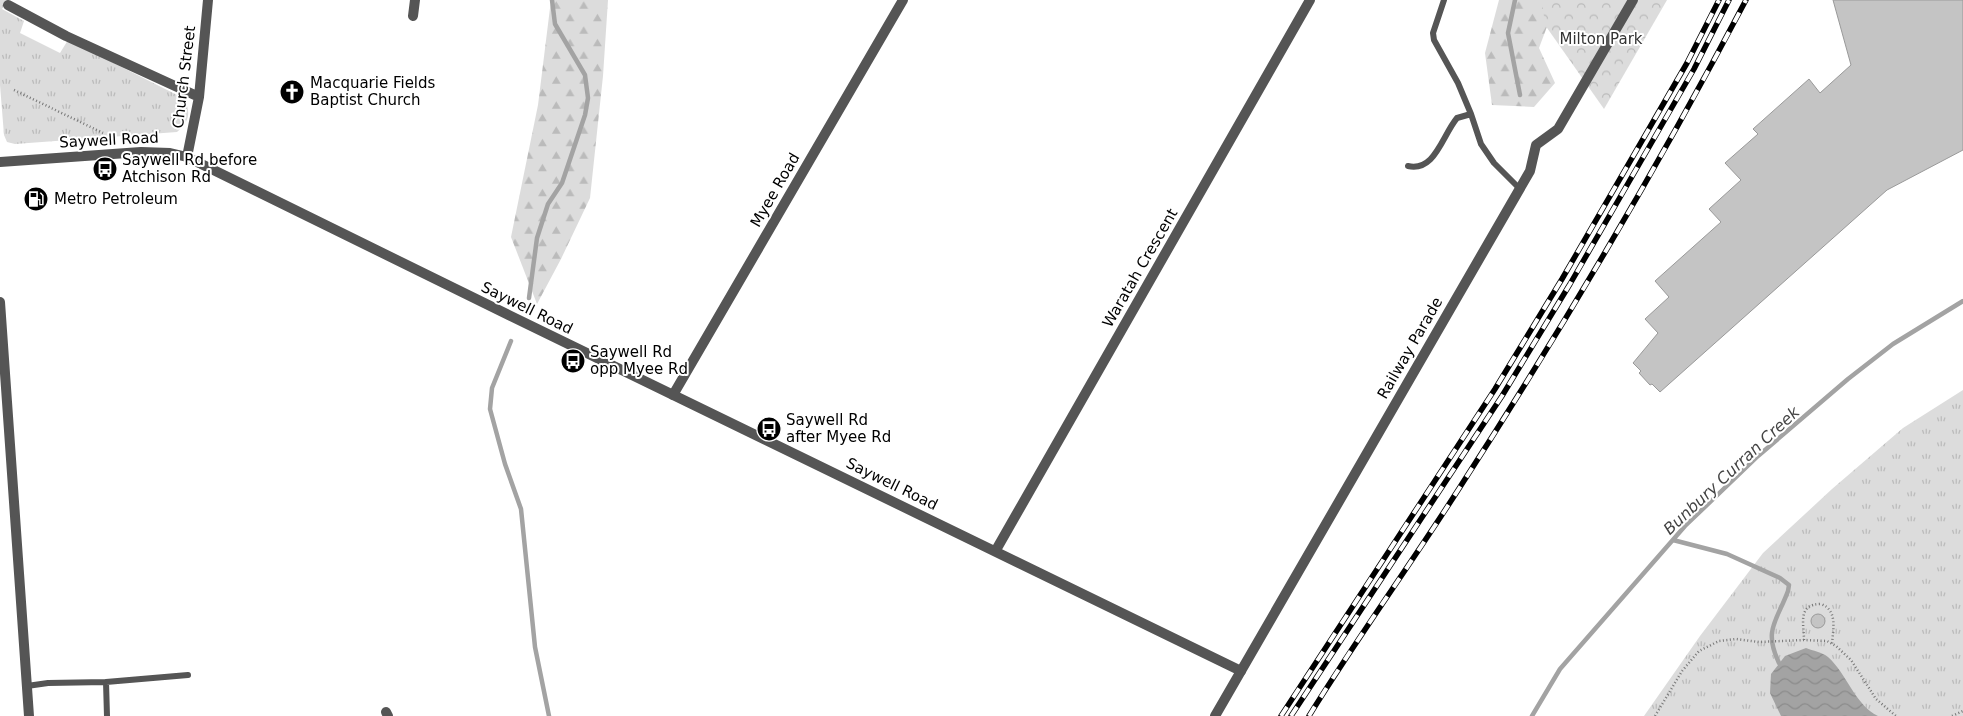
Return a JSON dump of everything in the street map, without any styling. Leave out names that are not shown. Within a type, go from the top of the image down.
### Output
[{"type":"street","name":"Church Street","points":[[187,158],[199,97],[208,0]]},
{"type":"street","points":[[413,16],[415,0]]},
{"type":"street","name":"Myee Road","points":[[673,395],[903,0]]},
{"type":"street","name":"Waratah Crescent","points":[[996,550],[1310,0]]},
{"type":"street","name":"Railway Parade","points":[[1214,716],[1530,171],[1536,145],[1558,129],[1633,0]]},
{"type":"street","points":[[8,5],[66,36],[199,97]]},
{"type":"street","name":"Saywell Road","points":[[0,162],[141,152],[170,153],[187,158],[996,550],[1241,671]]},
{"type":"street","points":[[0,302],[29,716]]},
{"type":"lane","points":[[1444,0],[1433,33],[1434,40],[1458,83],[1481,144],[1494,163],[1520,188]]},
{"type":"lane","points":[[1408,166],[1418,168],[1427,164],[1456,118],[1471,114]]},
{"type":"lane","points":[[27,686],[48,683],[106,682],[188,676]]},
{"type":"lane","points":[[106,682],[107,716]]},
{"type":"path","points":[[14,90],[103,133]]},
{"type":"path","points":[[1804,640],[1802,619],[1804,613],[1810,606],[1821,604],[1829,609],[1833,617],[1832,644]]},
{"type":"path","points":[[1656,716],[1682,671],[1699,651],[1719,641],[1736,639],[1765,642],[1819,640],[1832,644],[1851,660],[1876,699],[1896,716]]},
{"type":"path","points":[[1952,716],[1963,711]]},
{"type":"green space","points":[[0,0],[7,0],[2,9],[24,21],[20,33],[60,53],[68,40],[183,98],[188,108],[187,121],[177,132],[15,144],[7,142],[4,135],[0,85]]},
{"type":"green space","points":[[551,0],[608,0],[603,76],[590,198],[537,304],[511,237],[538,105]]},
{"type":"green space","points":[[1499,0],[1557,0],[1539,48],[1555,83],[1534,107],[1492,105],[1485,53]]},
{"type":"green space","name":"Milton Park","points":[[1542,0],[1667,0],[1604,109],[1545,25]]},
{"type":"green space","points":[[1963,390],[1963,716],[1644,716],[1700,636],[1763,553],[1832,489],[1903,428]]},
{"type":"water","points":[[1806,648],[1828,657],[1841,672],[1863,705],[1878,716],[1781,716],[1770,693],[1771,674],[1785,656]]},
{"type":"building","points":[[1833,0],[1963,0],[1963,150],[1887,190],[1660,392],[1652,384],[1650,385],[1633,363],[1658,333],[1645,319],[1669,297],[1655,281],[1721,222],[1709,209],[1741,180],[1725,163],[1758,134],[1753,129],[1809,79],[1820,93],[1851,65]]},
{"type":"building","points":[[1815,614],[1821,614],[1825,621],[1821,628],[1815,628],[1811,624],[1811,618]]},
{"type":"waterway","points":[[529,298],[537,238],[548,204],[562,183],[585,115],[588,98],[585,75],[555,24],[552,0]]},
{"type":"waterway","points":[[1515,0],[1508,33],[1520,95]]},
{"type":"waterway","name":"Bunbury Curran Creek","points":[[1532,716],[1560,669],[1685,526],[1758,456],[1848,379],[1893,344],[1963,301]]},
{"type":"waterway","points":[[511,341],[492,388],[490,409],[505,464],[521,509],[535,647],[549,716]]},
{"type":"waterway","points":[[1673,540],[1727,554],[1780,578],[1789,585],[1773,626],[1772,642],[1779,663]]},
{"type":"railway","points":[[1281,716],[1495,389],[1562,279],[1687,63],[1719,0]]},
{"type":"railway","points":[[1291,716],[1502,396],[1570,284],[1694,69],[1729,0]]},
{"type":"railway","points":[[1309,716],[1460,487],[1572,308],[1644,186],[1746,0]]},
{"type":"place","name":"Macquarie Fields Baptist Church","points":[[292,92]]},
{"type":"place","name":"Saywell Rd before Atchison Rd","points":[[105,169]]},
{"type":"place","name":"Metro Petroleum","points":[[36,199]]},
{"type":"place","name":"Saywell Rd opp Myee Rd","points":[[573,361]]},
{"type":"place","name":"Saywell Rd after Myee Rd","points":[[769,429]]}]
